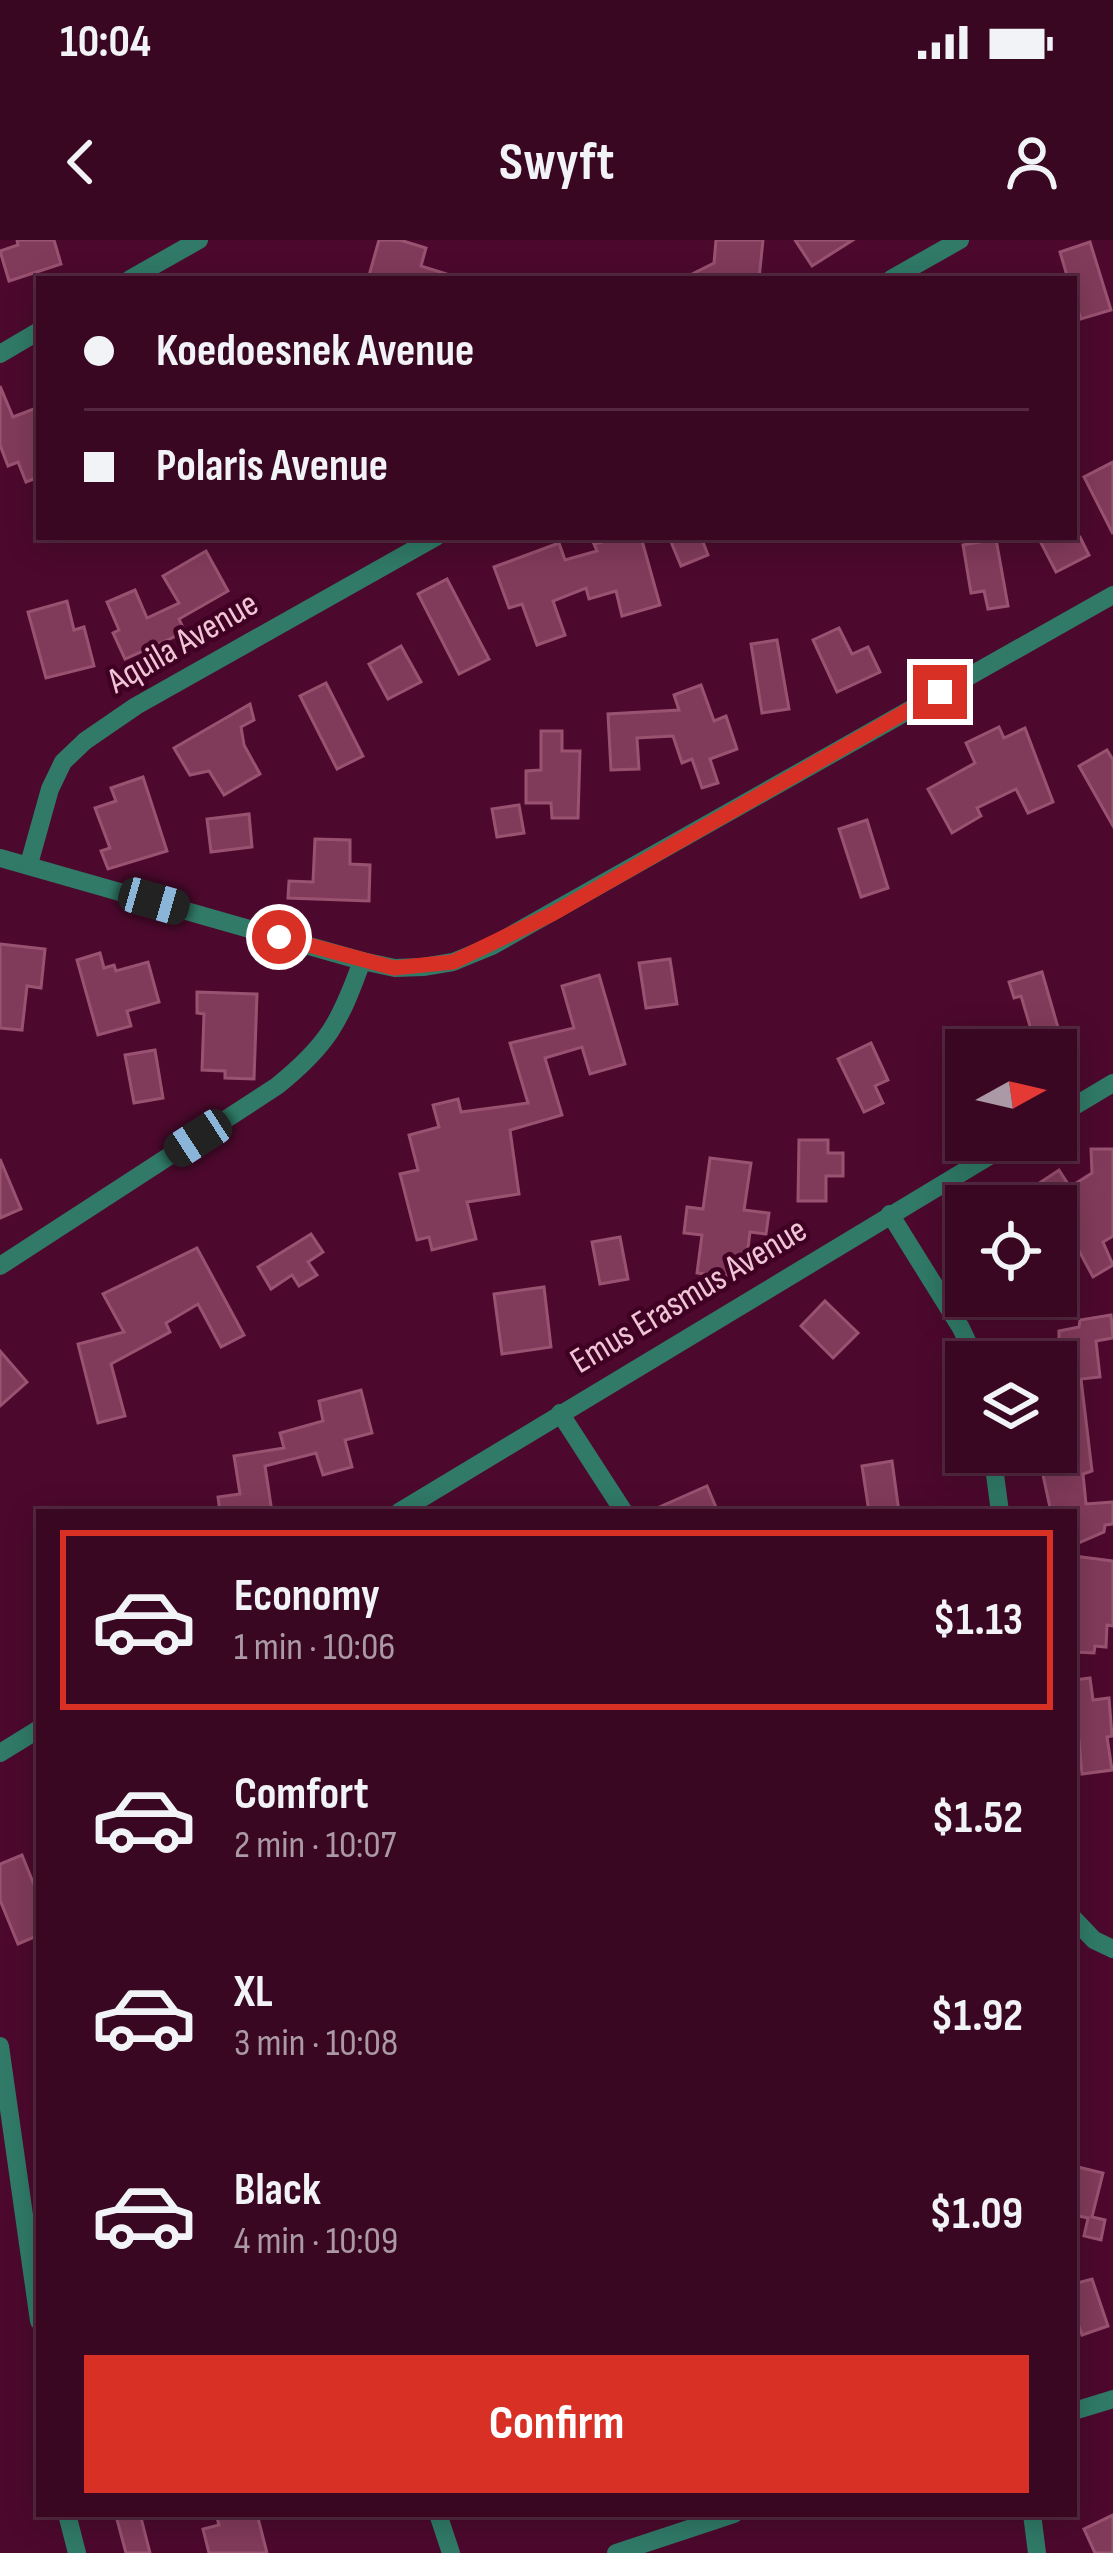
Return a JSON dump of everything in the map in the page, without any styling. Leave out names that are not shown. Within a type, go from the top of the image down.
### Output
[{"type":"street","points":[[135,276],[199,240]]},
{"type":"street","points":[[896,276],[960,240]]},
{"type":"street","points":[[0,354],[36,334]]},
{"type":"street","name":"Aquila Avenue","points":[[29,864],[50,789],[63,762],[85,740],[136,706],[431,540]]},
{"type":"street","points":[[0,858],[362,962],[394,968],[453,962],[492,946],[1113,595]]},
{"type":"street","points":[[0,1266],[277,1086],[311,1059],[334,1029],[362,962]]},
{"type":"street","points":[[1077,1104],[1113,1083]]},
{"type":"street","name":"Emus Erasmus Avenue","points":[[404,1509],[980,1161]]},
{"type":"street","points":[[890,1214],[967,1341]]},
{"type":"street","points":[[560,1413],[622,1509]]},
{"type":"street","points":[[995,1473],[1000,1509]]},
{"type":"street","points":[[0,1753],[36,1732]]},
{"type":"street","points":[[1077,1921],[1094,1940],[1113,1949]]},
{"type":"street","points":[[0,2046],[36,2300]]},
{"type":"street","points":[[1077,2410],[1113,2399]]},
{"type":"street","points":[[68,2517],[77,2553]]},
{"type":"street","points":[[439,2517],[451,2553]]},
{"type":"street","points":[[616,2553],[725,2517]]},
{"type":"street","points":[[1032,2517],[1037,2553]]},
{"type":"building","points":[[17,240],[54,240],[61,264],[9,281],[0,251],[18,245]]},
{"type":"building","points":[[379,240],[426,248],[421,266],[450,275],[450,276],[369,276]]},
{"type":"building","points":[[716,240],[763,240],[759,276],[688,276],[714,263]]},
{"type":"building","points":[[795,240],[853,240],[812,266]]},
{"type":"building","points":[[1090,242],[1111,310],[1081,319],[1077,276],[1067,276],[1060,252]]},
{"type":"building","points":[[0,386],[13,417],[36,408],[36,478],[26,482],[18,462],[8,466],[0,445]]},
{"type":"building","points":[[1113,462],[1113,534],[1084,477]]},
{"type":"building","points":[[1080,537],[1089,555],[1056,572],[1040,540]]},
{"type":"building","points":[[642,540],[660,605],[622,616],[616,591],[589,599],[586,588],[553,601],[565,635],[537,645],[522,604],[509,608],[494,567],[559,543],[565,560],[597,551],[594,544]]},
{"type":"building","points":[[670,540],[702,540],[708,555],[681,566]]},
{"type":"building","points":[[996,540],[1008,606],[988,609],[984,591],[971,593],[963,545]]},
{"type":"building","points":[[206,551],[228,591],[179,619],[185,632],[125,659],[113,633],[119,630],[107,602],[135,590],[147,618],[179,603],[163,576]]},
{"type":"building","points":[[447,579],[489,659],[459,674],[418,594]]},
{"type":"building","points":[[67,601],[74,630],[84,627],[94,666],[46,678],[28,612]]},
{"type":"building","points":[[839,628],[852,654],[868,647],[880,672],[837,692],[813,640]]},
{"type":"building","points":[[777,640],[789,709],[762,713],[751,644]]},
{"type":"building","points":[[401,646],[421,682],[388,699],[369,664]]},
{"type":"building","points":[[326,683],[363,756],[337,769],[300,696]]},
{"type":"building","points":[[701,685],[714,721],[726,716],[737,749],[710,759],[718,783],[702,788],[692,759],[682,763],[673,736],[637,738],[639,769],[611,770],[608,714],[679,710],[674,695]]},
{"type":"building","points":[[250,704],[254,720],[241,727],[244,745],[260,774],[224,795],[209,771],[190,775],[174,748]]},
{"type":"building","points":[[999,727],[1004,738],[1025,728],[1053,802],[1028,813],[1016,789],[977,808],[981,816],[952,833],[928,789],[975,763],[966,743]]},
{"type":"building","points":[[541,731],[562,731],[562,751],[580,751],[578,818],[552,818],[551,803],[526,803],[526,771],[541,770]]},
{"type":"building","points":[[1107,750],[1113,760],[1113,826],[1079,766]]},
{"type":"building","points":[[143,777],[167,851],[108,869],[101,851],[110,848],[95,808],[116,801],[111,788]]},
{"type":"building","points":[[519,805],[524,833],[497,837],[492,809]]},
{"type":"building","points":[[249,814],[252,847],[211,852],[207,819]]},
{"type":"building","points":[[867,820],[888,888],[861,897],[839,829]]},
{"type":"building","points":[[315,839],[350,840],[350,864],[370,865],[369,901],[288,898],[289,881],[313,882]]},
{"type":"building","points":[[0,944],[45,949],[41,988],[27,986],[22,1030],[0,1028]]},
{"type":"building","points":[[100,953],[104,968],[114,965],[116,971],[148,962],[159,1002],[127,1011],[131,1026],[98,1035],[77,960]]},
{"type":"building","points":[[670,959],[677,1004],[646,1008],[639,963]]},
{"type":"building","points":[[1042,972],[1058,1029],[1031,1029],[1021,996],[1014,998],[1009,982]]},
{"type":"building","points":[[599,975],[625,1064],[590,1074],[582,1047],[545,1058],[562,1115],[510,1130],[519,1194],[467,1202],[476,1239],[432,1250],[429,1237],[417,1240],[400,1174],[418,1170],[409,1135],[439,1127],[433,1105],[458,1099],[461,1112],[528,1103],[510,1043],[574,1028],[562,986]]},
{"type":"building","points":[[197,992],[257,994],[254,1079],[225,1078],[225,1071],[202,1070],[204,1014],[197,1013]]},
{"type":"building","points":[[871,1043],[888,1080],[875,1086],[883,1103],[864,1112],[838,1059]]},
{"type":"building","points":[[155,1050],[163,1098],[134,1103],[125,1055]]},
{"type":"building","points":[[799,1140],[828,1140],[828,1153],[843,1153],[843,1176],[826,1176],[826,1201],[798,1201]]},
{"type":"building","points":[[1091,1149],[1113,1149],[1113,1236],[1103,1242],[1113,1265],[1093,1277],[1077,1247],[1077,1185],[1073,1185],[1092,1173]]},
{"type":"building","points":[[710,1158],[751,1163],[744,1210],[769,1213],[766,1234],[750,1232],[745,1271],[728,1269],[727,1277],[697,1273],[702,1235],[684,1233],[687,1207],[703,1209]]},
{"type":"building","points":[[0,1159],[21,1209],[0,1218]]},
{"type":"building","points":[[1059,1170],[1069,1185],[1039,1185],[1038,1184]]},
{"type":"building","points":[[311,1234],[323,1252],[308,1262],[317,1275],[299,1286],[292,1275],[271,1289],[258,1267]]},
{"type":"building","points":[[620,1237],[628,1279],[600,1284],[592,1242]]},
{"type":"building","points":[[197,1248],[244,1335],[221,1347],[198,1304],[166,1323],[170,1332],[111,1364],[125,1416],[98,1423],[78,1344],[124,1332],[103,1294]]},
{"type":"building","points":[[544,1287],[551,1347],[502,1354],[494,1294]]},
{"type":"building","points":[[825,1301],[858,1333],[833,1358],[801,1326]]},
{"type":"building","points":[[1111,1315],[1113,1338],[1096,1341],[1100,1377],[1081,1379],[1092,1471],[1083,1474],[1086,1504],[1113,1502],[1113,1524],[1077,1544],[1077,1509],[1050,1509],[1043,1473],[1077,1473],[1077,1341],[1055,1341],[1059,1331],[1079,1327],[1080,1320]]},
{"type":"building","points":[[0,1351],[27,1382],[0,1406]]},
{"type":"building","points":[[361,1390],[372,1433],[345,1440],[352,1467],[323,1475],[316,1453],[265,1466],[272,1509],[220,1509],[218,1497],[240,1494],[234,1456],[284,1448],[280,1433],[323,1421],[319,1401]]},
{"type":"building","points":[[892,1461],[899,1509],[869,1509],[862,1466]]},
{"type":"building","points":[[707,1486],[717,1509],[655,1509]]},
{"type":"building","points":[[1077,1556],[1113,1561],[1113,1626],[1107,1625],[1106,1647],[1095,1646],[1094,1653],[1077,1652]]},
{"type":"building","points":[[1090,1678],[1093,1700],[1109,1698],[1112,1736],[1107,1737],[1112,1770],[1082,1774],[1077,1680]]},
{"type":"building","points":[[22,1855],[36,1890],[36,1936],[18,1944],[0,1900],[0,1864]]},
{"type":"building","points":[[1077,2167],[1103,2173],[1092,2217],[1105,2220],[1101,2240],[1084,2236],[1088,2218],[1077,2216]]},
{"type":"building","points":[[1092,2279],[1108,2326],[1082,2335],[1077,2283]]},
{"type":"building","points":[[1113,2515],[1113,2553],[1095,2553],[1084,2529]]},
{"type":"building","points":[[116,2517],[141,2517],[150,2553],[126,2553]]},
{"type":"building","points":[[217,2517],[258,2517],[267,2553],[209,2553],[203,2529],[219,2525]]},
{"type":"route","points":[[279,937],[394,968],[453,962],[552,914],[940,692]]}]
